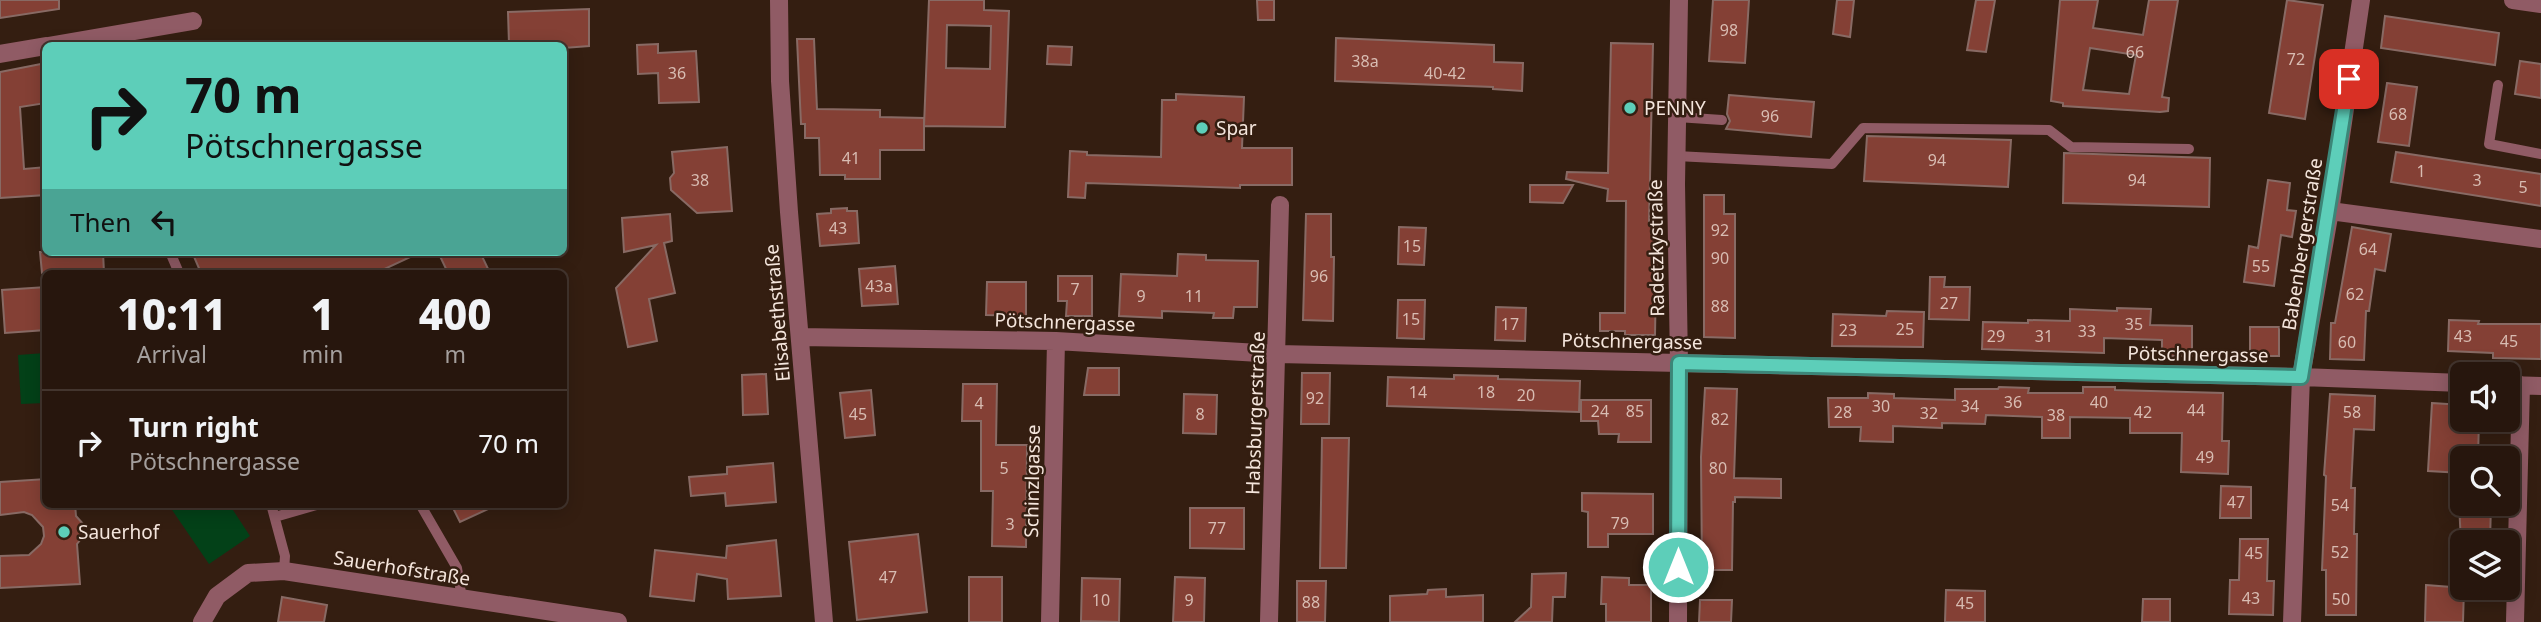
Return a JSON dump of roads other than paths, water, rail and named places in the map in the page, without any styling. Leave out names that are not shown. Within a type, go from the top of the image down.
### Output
[{"type":"street","name":"Elisabethstraße","points":[[779,0],[780,81],[824,622]]},
{"type":"street","name":"Radetzkystraße","points":[[1678,622],[1676,117],[1679,0]]},
{"type":"street","name":"Babenbergerstraße","points":[[2292,622],[2301,377],[2330,211],[2361,0]]},
{"type":"street","points":[[2513,0],[2541,4]]},
{"type":"street","points":[[70,42],[193,21]]},
{"type":"street","points":[[0,54],[42,47]]},
{"type":"street","name":"Habsburgerstraße","points":[[1269,622],[1280,205]]},
{"type":"street","points":[[2330,211],[2541,239]]},
{"type":"street","name":"Pötschnergasse","points":[[800,337],[1056,341],[1278,354],[2450,383]]},
{"type":"street","name":"Schinzlgasse","points":[[1051,622],[1056,341]]},
{"type":"street","points":[[2520,385],[2541,386]]},
{"type":"street","points":[[2514,432],[2515,622]]},
{"type":"street","name":"Sauerhofstraße","points":[[202,622],[217,596],[248,573],[284,571],[612,622]]},
{"type":"lane","points":[[2498,85],[2489,144],[2541,153]]},
{"type":"lane","points":[[1676,117],[1722,120]]},
{"type":"lane","points":[[1676,156],[1832,164],[1863,128],[2049,130],[2071,147],[2189,149]]},
{"type":"lane","points":[[272,508],[285,556],[284,571]]},
{"type":"lane","points":[[275,517],[306,508]]},
{"type":"lane","points":[[422,508],[457,568],[461,599]]},
{"type":"place","name":"PENNY","points":[[1630,108]]},
{"type":"place","name":"Spar","points":[[1202,128]]},
{"type":"place","name":"Sauerhof","points":[[64,532]]}]
